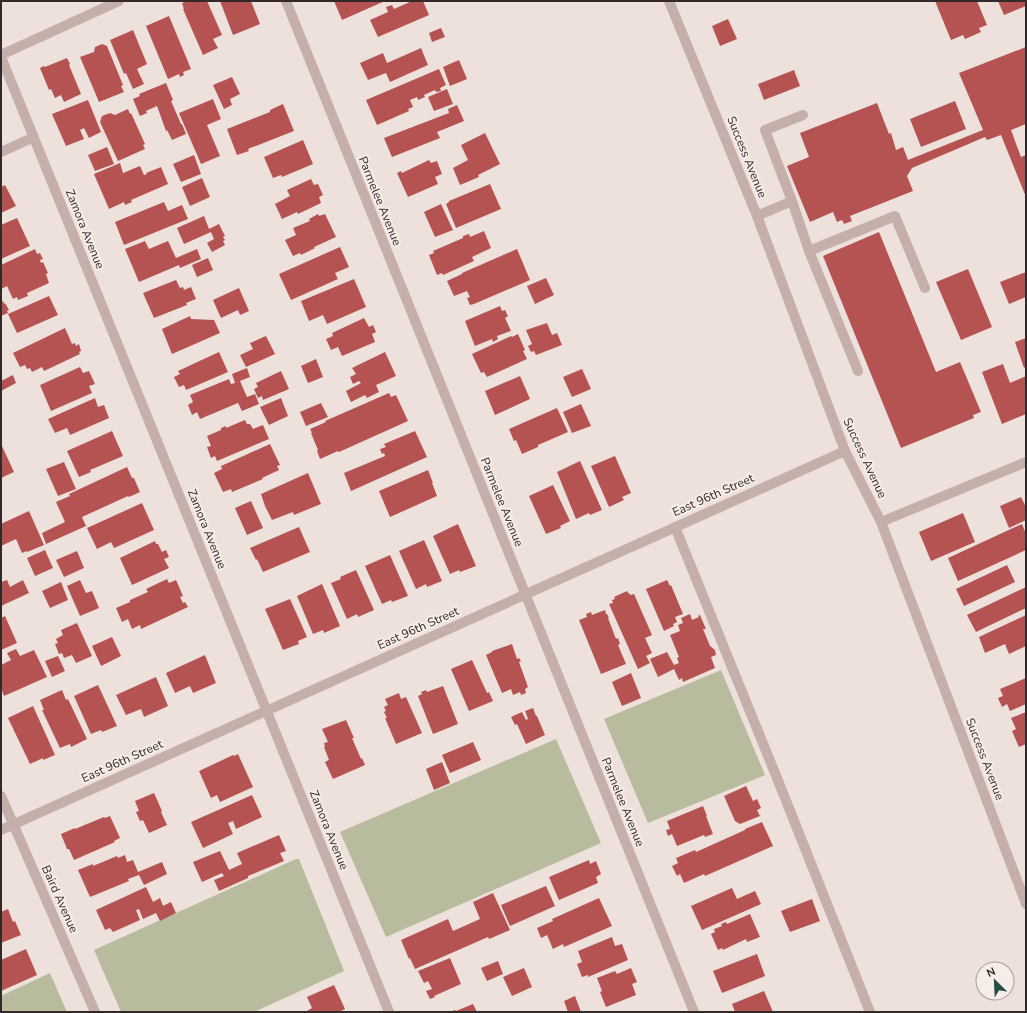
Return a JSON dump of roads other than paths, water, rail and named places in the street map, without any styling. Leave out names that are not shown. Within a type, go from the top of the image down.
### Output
[{"type":"street","points":[[1,56],[119,1]]},
{"type":"street","name":"Parmelee Avenue","points":[[286,1],[694,1012]]},
{"type":"street","name":"Success Avenue","points":[[669,1],[757,216],[845,451],[881,522],[1026,904]]},
{"type":"street","name":"Zamora Avenue","points":[[1,56],[389,1012]]},
{"type":"street","points":[[802,115],[765,130],[809,251],[858,371]]},
{"type":"street","points":[[1,152],[34,138]]},
{"type":"street","points":[[757,216],[792,201]]},
{"type":"street","points":[[809,251],[895,216],[925,288]]},
{"type":"street","name":"East 96th Street","points":[[1,830],[845,451]]},
{"type":"street","points":[[881,522],[1026,462]]},
{"type":"street","points":[[675,527],[870,1012]]},
{"type":"street","name":"Baird Avenue","points":[[1,796],[95,1012]]}]
